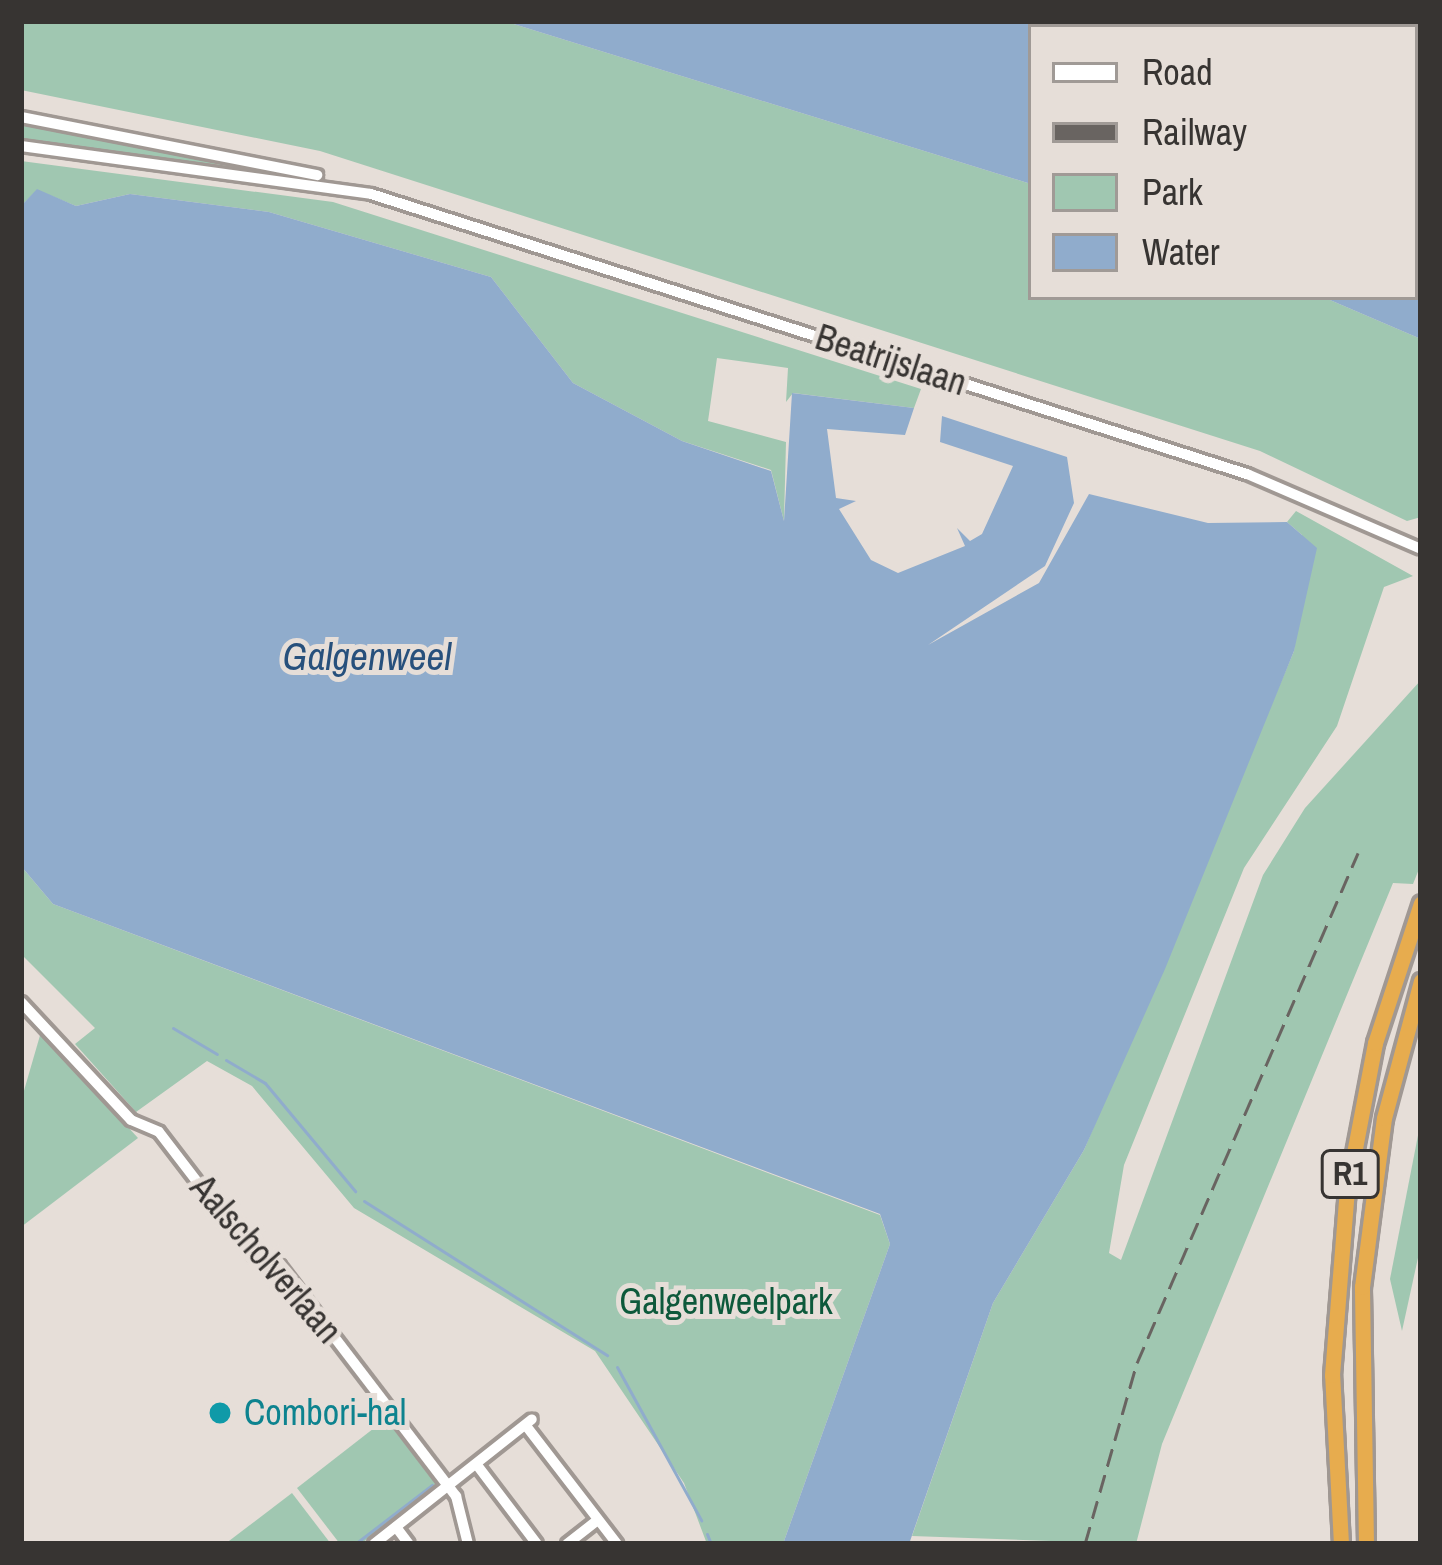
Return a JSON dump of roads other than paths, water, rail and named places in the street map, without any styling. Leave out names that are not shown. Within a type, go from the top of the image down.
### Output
[{"type":"highway","name":"R1","points":[[1341,1544],[1332,1375],[1347,1190],[1375,1043],[1421,903]]},
{"type":"highway","name":"R1","points":[[1368,1544],[1361,1287],[1384,1118],[1421,981]]},
{"type":"street","name":"Beatrijslaan","points":[[21,117],[180,140],[354,189],[1247,474],[1421,549]]},
{"type":"street","name":"Beatrijslaan","points":[[21,146],[354,189]]},
{"type":"street","name":"Aalscholverlaan","points":[[21,1003],[131,1120],[159,1132],[254,1256],[280,1266],[449,1487],[468,1544]]},
{"type":"street","points":[[374,1544],[530,1423],[595,1522],[617,1544]]},
{"type":"street","points":[[477,1465],[537,1544]]},
{"type":"street","points":[[567,1544],[595,1522]]},
{"type":"street","points":[[396,1527],[409,1544]]},
{"type":"water","points":[[504,21],[1421,21],[1421,339],[1330,300],[1418,300],[1418,24],[1028,24],[1028,183]]},
{"type":"water","name":"Galgenweel","points":[[37,189],[76,206],[130,194],[269,212],[491,277],[573,383],[682,441],[771,471],[784,521],[792,393],[914,408],[905,435],[827,429],[836,498],[856,501],[839,509],[871,560],[898,573],[965,546],[957,528],[970,541],[982,534],[1013,466],[940,442],[942,416],[1067,457],[1074,503],[1045,566],[928,645],[1039,583],[1089,494],[1208,523],[1287,522],[1317,548],[1294,651],[1165,969],[1084,1150],[993,1303],[909,1544],[783,1544],[890,1244],[880,1214],[53,904],[21,866],[21,206]]},
{"type":"waterway","points":[[173,1028],[217,1054]]},
{"type":"waterway","points":[[226,1060],[265,1083],[355,1191]]},
{"type":"waterway","points":[[364,1201],[607,1355]]},
{"type":"waterway","points":[[617,1367],[701,1520]]},
{"type":"waterway","points":[[355,1544],[432,1485]]},
{"type":"waterway","points":[[707,1534],[711,1544]]},
{"type":"railway","points":[[1085,1544],[1137,1363],[1358,853]]},
{"type":"place","name":"Combori-hal","points":[[220,1413]]},
{"type":"park label","name":"Galgenweelpark","points":[[726,1302]]}]
